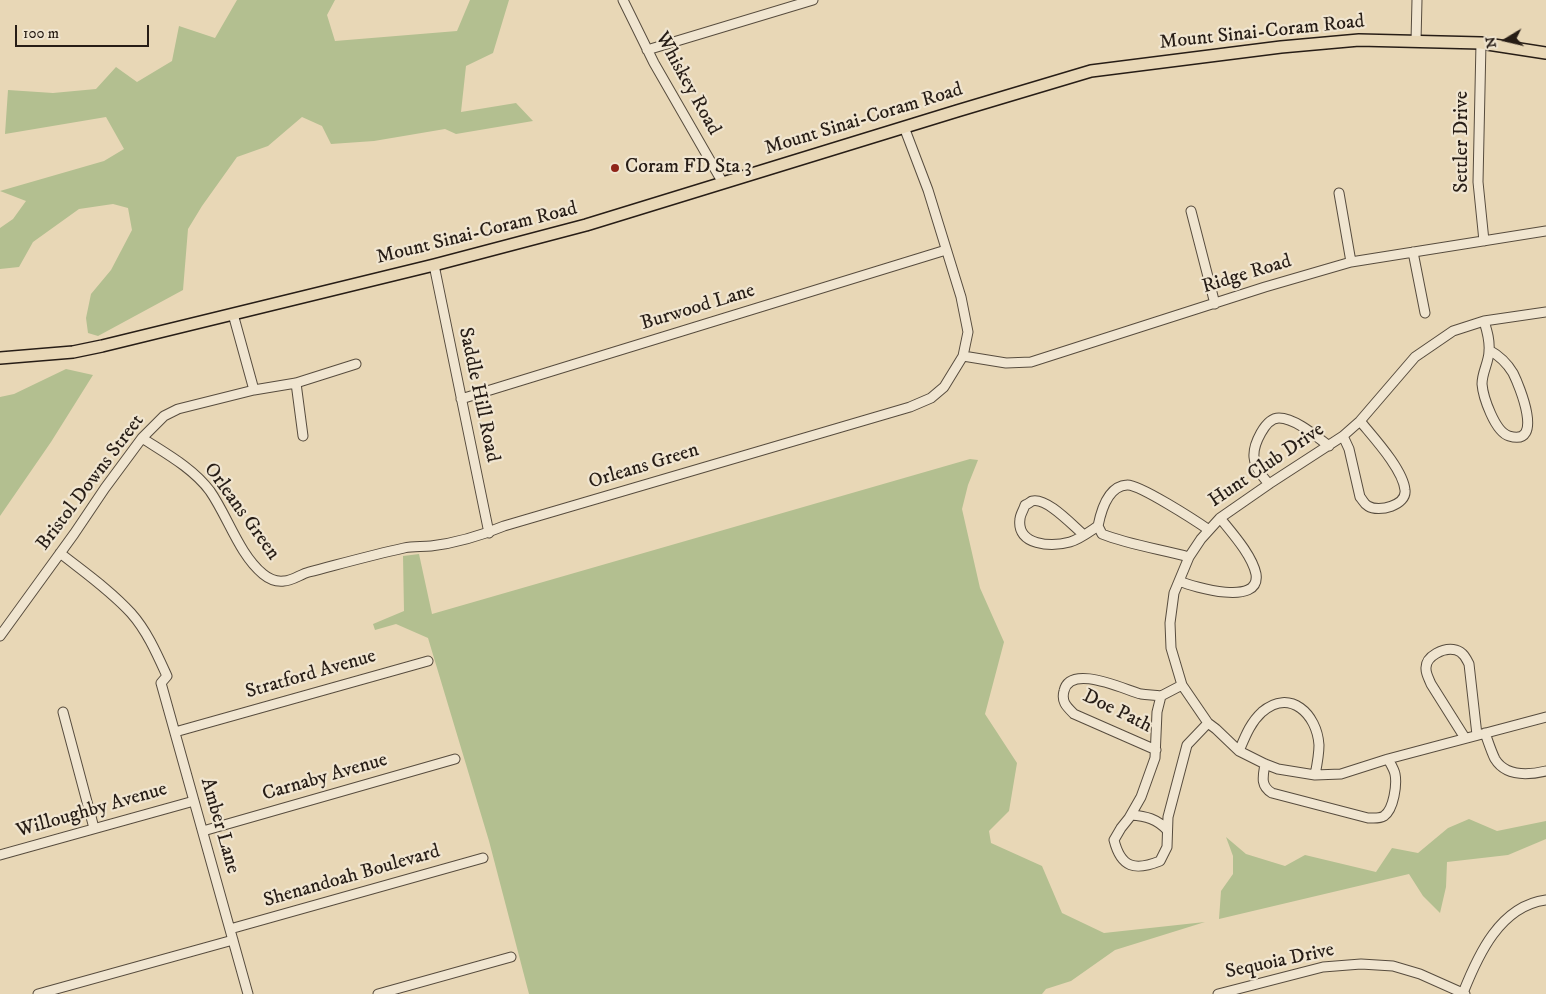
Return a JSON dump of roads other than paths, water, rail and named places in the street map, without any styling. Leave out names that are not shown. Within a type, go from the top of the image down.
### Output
[{"type":"main road","name":"Mount Sinai-Coram Road","points":[[0,358],[73,352],[434,265],[586,225],[1091,71],[1281,47],[1359,40],[1480,43],[1546,53]]},
{"type":"street","name":"Whiskey Road","points":[[623,0],[647,50],[723,183]]},
{"type":"street","points":[[647,50],[813,0]]},
{"type":"street","points":[[1416,42],[1417,0]]},
{"type":"street","name":"Settler Drive","points":[[1480,43],[1478,182],[1484,241]]},
{"type":"street","name":"Orleans Green","points":[[142,438],[190,470],[200,480],[210,491],[247,556],[264,575],[274,580],[285,581],[306,573],[407,547],[458,542],[504,526],[910,407],[931,398],[944,387],[963,356],[968,332],[961,297],[928,190],[904,127]]},
{"type":"street","points":[[1338,193],[1351,262]]},
{"type":"street","points":[[1191,211],[1215,304]]},
{"type":"street","name":"Ridge Road","points":[[963,356],[1006,363],[1031,362],[1265,287],[1351,262],[1546,231]]},
{"type":"street","name":"Burwood Lane","points":[[461,399],[946,250]]},
{"type":"street","points":[[1412,252],[1425,313]]},
{"type":"street","name":"Saddle Hill Road","points":[[434,265],[489,532]]},
{"type":"street","name":"Hunt Club Drive","points":[[1546,312],[1484,321],[1453,331],[1415,357],[1360,421],[1343,436],[1220,518],[1208,530],[1189,557],[1174,593],[1170,623],[1171,648],[1182,685],[1208,723],[1239,751],[1278,769],[1315,775],[1341,774],[1388,759],[1546,716]]},
{"type":"street","points":[[233,314],[254,390]]},
{"type":"street","points":[[1484,321],[1489,342],[1489,350],[1483,373],[1484,395],[1497,426],[1502,432],[1511,437],[1521,436],[1527,431],[1528,427],[1526,406],[1522,392],[1512,372],[1500,356],[1489,350]]},
{"type":"street","name":"Bristol Downs Street","points":[[0,636],[142,438],[164,416],[178,409],[254,390],[296,382],[356,364]]},
{"type":"street","points":[[296,382],[303,436]]},
{"type":"street","points":[[1269,484],[1259,472],[1254,457],[1257,442],[1270,421],[1276,418],[1300,425],[1329,446]]},
{"type":"street","points":[[1343,436],[1349,449],[1360,497],[1365,503],[1368,506],[1380,509],[1401,500],[1406,491],[1398,471],[1390,457],[1360,421]]},
{"type":"street","points":[[1189,557],[1137,546],[1102,534],[1098,526],[1101,511],[1108,498],[1119,488],[1130,484],[1181,512],[1208,530]]},
{"type":"street","points":[[1084,535],[1051,506],[1033,501],[1025,505],[1020,520],[1021,533],[1024,537],[1036,542],[1048,544],[1072,541],[1084,535],[1098,526]]},
{"type":"street","points":[[1179,581],[1193,586],[1229,592],[1246,591],[1254,586],[1256,573],[1251,562],[1220,518]]},
{"type":"street","name":"Amber Lane","points":[[60,553],[115,597],[132,614],[154,647],[167,676],[161,683],[233,940]]},
{"type":"street","points":[[1465,738],[1426,674],[1429,659],[1445,651],[1456,650],[1466,657],[1469,664],[1481,734],[1502,767],[1518,773],[1529,774],[1546,771]]},
{"type":"street","name":"Stratford Avenue","points":[[175,732],[428,661]]},
{"type":"street","name":"Doe Path","points":[[1156,750],[1074,714],[1064,704],[1063,695],[1064,688],[1069,682],[1084,678],[1099,680],[1142,694],[1161,696]]},
{"type":"street","points":[[1182,685],[1161,696],[1157,712],[1155,758],[1141,797],[1114,840],[1121,858],[1129,864],[1143,867],[1160,861],[1167,847],[1168,817],[1187,746],[1208,723]]},
{"type":"street","points":[[1239,751],[1248,730],[1262,713],[1277,704],[1290,702],[1297,705],[1310,716],[1317,734],[1319,746],[1315,775]]},
{"type":"street","points":[[63,712],[94,828]]},
{"type":"street","name":"Carnaby Avenue","points":[[203,831],[455,759]]},
{"type":"street","points":[[1265,764],[1263,784],[1272,793],[1368,818],[1376,818],[1387,813],[1393,800],[1395,774],[1388,759]]},
{"type":"street","name":"Willoughby Avenue","points":[[0,855],[194,801]]},
{"type":"street","points":[[1131,815],[1149,817],[1160,822],[1167,830]]},
{"type":"street","name":"Shenandoah Boulevard","points":[[230,929],[483,858]]},
{"type":"street","points":[[1464,993],[1471,972],[1486,945],[1506,918],[1522,908],[1546,900]]},
{"type":"street","points":[[38,994],[233,940],[248,994]]},
{"type":"street","points":[[378,994],[511,957]]},
{"type":"street","name":"Sequoia Drive","points":[[1218,994],[1323,967],[1361,964],[1393,966],[1420,974],[1464,993]]},
{"type":"place","name":"Coram FD Sta 3","points":[[615,168]]}]
